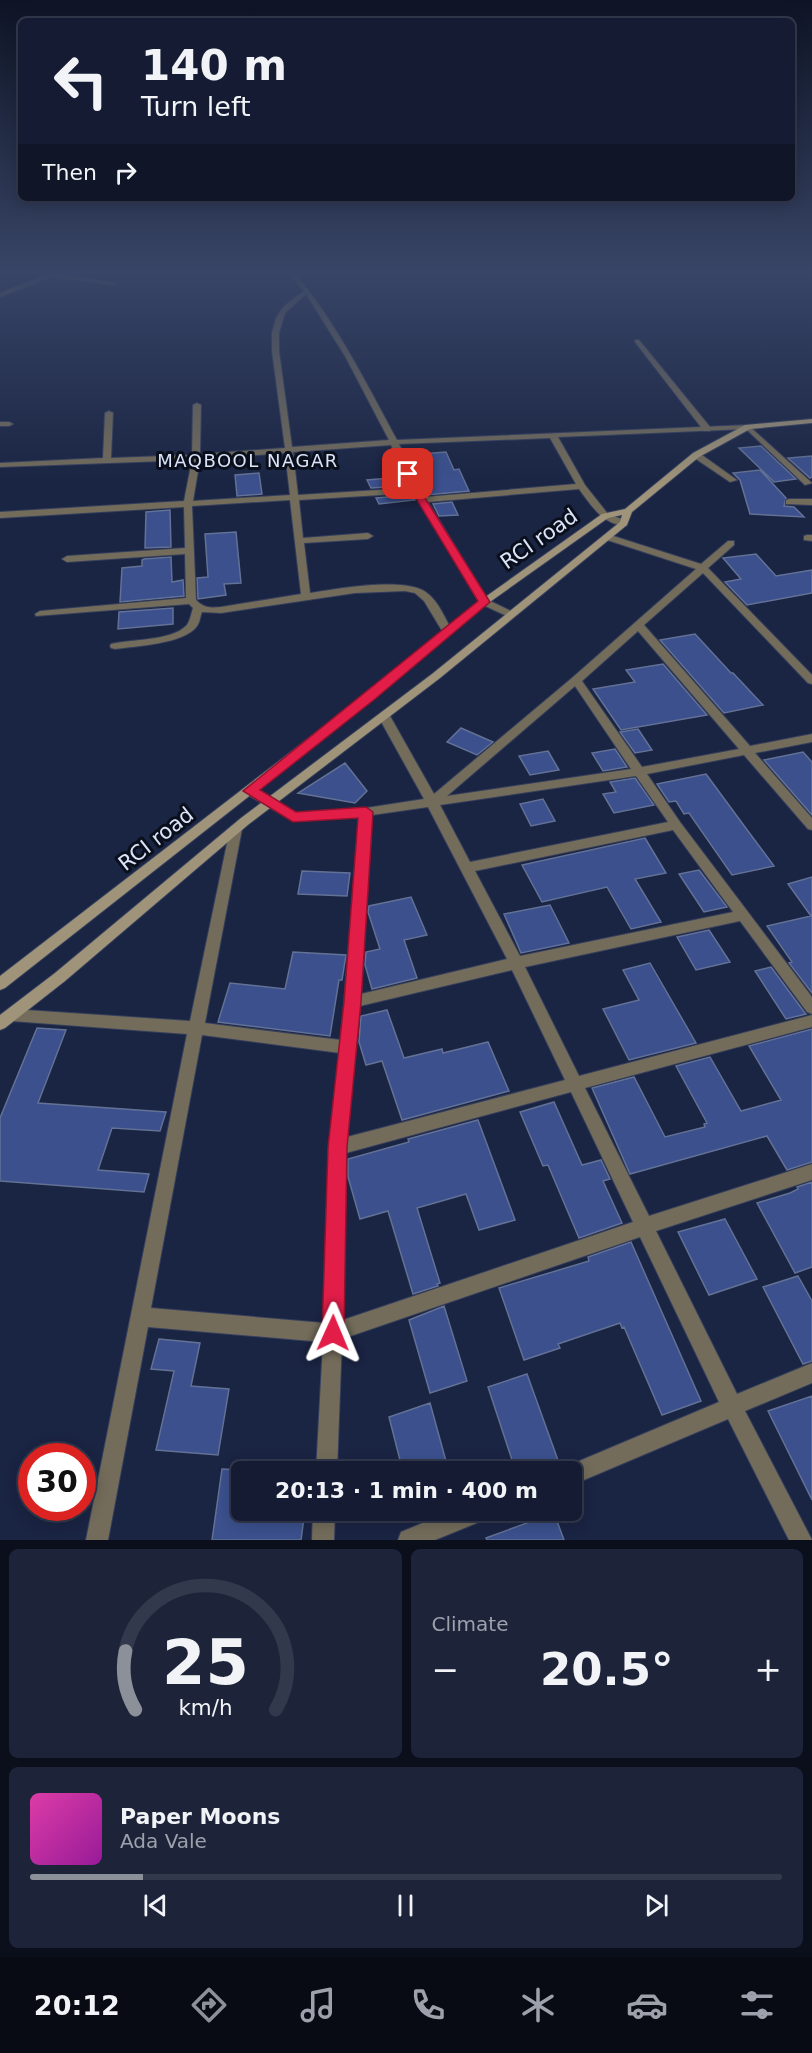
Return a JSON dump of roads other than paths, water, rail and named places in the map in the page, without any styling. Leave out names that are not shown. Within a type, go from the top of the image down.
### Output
[{"type":"street","points":[[276,342],[306,597]]},
{"type":"street","points":[[339,342],[394,442],[416,490],[484,602],[511,615]]},
{"type":"street","points":[[637,342],[707,429]]},
{"type":"street","points":[[115,646],[176,635],[193,625],[194,604],[188,551],[188,505],[196,457],[196,405]]},
{"type":"street","points":[[107,460],[109,413]]},
{"type":"street","name":"RCI road","points":[[0,984],[250,791],[484,602],[605,516],[628,511],[696,455],[748,427],[812,421]]},
{"type":"street","points":[[0,465],[196,457],[394,442],[748,427],[808,483]]},
{"type":"street","points":[[553,436],[581,486],[605,516],[624,523]]},
{"type":"street","points":[[696,455],[733,480]]},
{"type":"street","points":[[423,500],[581,486]]},
{"type":"street","points":[[0,515],[416,490]]},
{"type":"street","points":[[789,502],[812,502]]},
{"type":"street","points":[[5,1019],[236,829],[384,716],[607,537],[624,523],[628,511]]},
{"type":"street","points":[[299,541],[368,536]]},
{"type":"street","points":[[607,537],[703,568],[812,681]]},
{"type":"street","points":[[432,802],[576,680],[731,543]]},
{"type":"street","points":[[67,559],[188,551]]},
{"type":"street","points":[[40,614],[194,604],[208,611],[306,597],[409,587],[425,595],[448,632]]},
{"type":"street","points":[[638,625],[812,826]]},
{"type":"street","points":[[576,680],[676,825],[812,1008]]},
{"type":"street","points":[[384,716],[516,963],[573,1084],[646,1226],[733,1408],[801,1540]]},
{"type":"street","points":[[250,791],[293,817],[366,812],[639,772],[812,738]]},
{"type":"street","points":[[327,1461],[338,1147],[346,1047],[353,1002],[366,812]]},
{"type":"street","points":[[466,868],[676,825]]},
{"type":"street","points":[[97,1540],[236,829]]},
{"type":"street","points":[[353,1002],[516,963],[744,915]]},
{"type":"street","points":[[5,1019],[196,1028],[346,1047]]},
{"type":"street","points":[[338,1147],[812,1021]]},
{"type":"street","points":[[141,1317],[333,1333],[812,1172]]},
{"type":"street","points":[[582,1470],[812,1374]]},
{"type":"street","points":[[323,1540],[324,1521]]},
{"type":"street","points":[[409,1540],[455,1521]]},
{"type":"district","name":"MAQBOOL NAGAR","points":[[248,460]]}]
